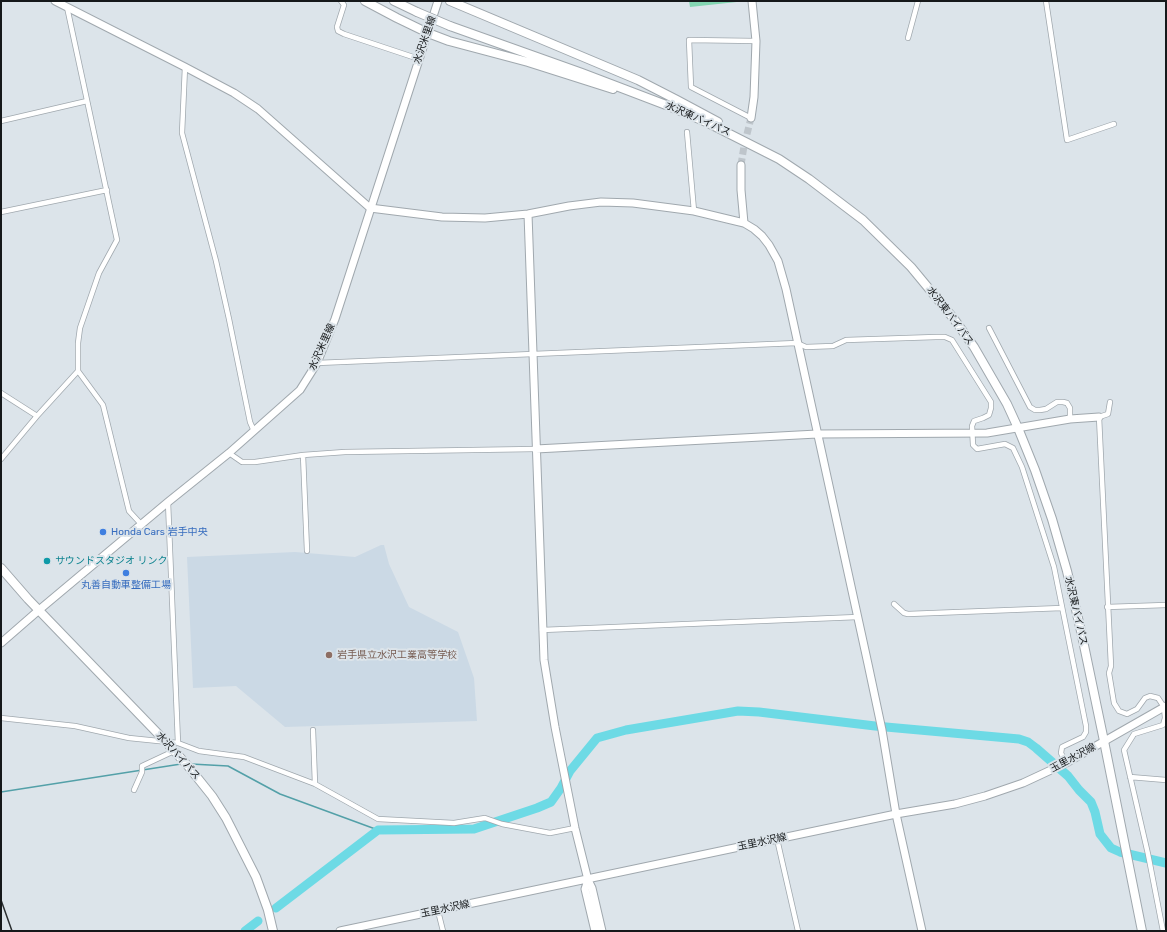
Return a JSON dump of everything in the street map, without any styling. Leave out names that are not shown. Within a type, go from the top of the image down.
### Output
[{"type":"highway","points":[[365,1],[428,33],[469,48],[528,62],[626,94],[666,105]]},
{"type":"highway","name":"水沢東バイパス","points":[[394,1],[450,26],[582,72],[666,105],[706,122],[780,160],[809,179],[863,220],[911,267],[954,318],[974,347],[995,383],[1018,428],[1035,470],[1052,519],[1066,571],[1104,741],[1142,931]]},
{"type":"highway","points":[[450,1],[638,80],[751,141],[780,160]]},
{"type":"highway","name":"水沢バイパス","points":[[1,568],[39,610],[167,743],[176,747],[212,796],[226,818],[256,877],[268,910],[273,931]]},
{"type":"street","points":[[55,1],[185,67],[258,108],[370,208],[442,217],[485,218],[528,214],[569,206],[601,202],[633,203],[694,211],[744,222],[762,236],[778,261],[786,289],[858,617],[881,727],[896,814],[922,931]]},
{"type":"street","points":[[341,1],[344,5],[337,27],[338,31],[419,59]]},
{"type":"street","name":"水沢米里線","points":[[1,643],[141,524],[229,453],[300,390],[318,363],[335,319],[438,1]]},
{"type":"street","points":[[752,1],[756,40],[754,98],[751,118],[691,87],[689,40],[756,40]]},
{"type":"street","points":[[908,38],[918,1]]},
{"type":"street","points":[[1046,1],[1067,140],[1114,124]]},
{"type":"street","points":[[68,7],[117,240],[99,273],[80,328],[78,344],[78,372],[103,405],[129,511],[141,524]]},
{"type":"street","points":[[185,67],[182,133],[216,262],[250,422],[254,431]]},
{"type":"street","points":[[1,121],[87,101]]},
{"type":"street","points":[[687,132],[694,211]]},
{"type":"street","points":[[741,165],[741,190],[744,222]]},
{"type":"street","points":[[1,212],[107,190]]},
{"type":"street","points":[[528,214],[542,630],[546,675],[575,828],[588,880],[592,888],[602,931]]},
{"type":"street","points":[[989,328],[1030,408],[1040,410],[1046,409],[1058,402],[1067,403],[1070,408],[1070,419]]},
{"type":"street","points":[[318,363],[797,343],[806,347],[833,346],[846,340],[936,337],[945,337],[952,340],[991,402],[989,414],[974,421],[972,426],[973,445],[977,450],[1005,444],[1013,448],[1017,454],[1054,567],[1086,729],[1083,737],[1062,747],[1061,753],[1066,763]]},
{"type":"street","points":[[1,459],[37,416],[78,372]]},
{"type":"street","points":[[1,393],[37,416]]},
{"type":"street","points":[[229,453],[242,462],[254,462],[303,455],[345,452],[536,449],[818,434],[972,434],[987,433],[1070,419],[1099,417],[1108,414],[1110,402]]},
{"type":"street","points":[[1099,417],[1110,666],[1108,673],[1114,703],[1119,710],[1127,714],[1136,709],[1145,698],[1150,696],[1158,698],[1165,707],[1165,718],[1163,724],[1134,734],[1124,750],[1152,869],[1163,931]]},
{"type":"street","points":[[303,455],[307,551]]},
{"type":"street","points":[[168,502],[176,747]]},
{"type":"street","points":[[894,604],[904,613],[908,614],[1062,608]]},
{"type":"street","points":[[1107,607],[1166,606]]},
{"type":"street","points":[[542,630],[858,617]]},
{"type":"street","name":"玉里水沢線","points":[[340,931],[896,814],[955,804],[985,796],[1023,783],[1066,763],[1165,707]]},
{"type":"street","points":[[1,718],[75,726],[129,738],[167,743]]},
{"type":"street","points":[[313,730],[315,784]]},
{"type":"street","points":[[134,790],[142,772],[142,766],[176,747],[244,757],[315,784],[378,819],[454,823],[485,818],[502,824],[550,832],[575,828]]},
{"type":"street","points":[[1130,777],[1166,780]]},
{"type":"street","points":[[777,839],[798,931]]},
{"type":"street","points":[[588,880],[585,889],[595,931]]},
{"type":"street","points":[[438,911],[443,931]]},
{"type":"shaded area","name":"岩手県立水沢工業高等学校","points":[[384,545],[389,564],[409,607],[458,632],[474,678],[477,721],[285,727],[236,686],[193,688],[187,557],[295,552],[355,557]]},
{"type":"green space","points":[[689,1],[746,1],[690,7]]},
{"type":"waterway","points":[[276,908],[378,830],[474,829],[551,802],[561,788],[570,771],[597,738],[626,730],[738,711],[759,712],[875,726],[1019,739],[1028,742],[1068,776],[1091,802],[1100,834],[1111,848],[1120,852],[1166,863]]},
{"type":"waterway","points":[[1,792],[181,764]]},
{"type":"waterway","points":[[191,764],[228,766],[280,794],[378,830]]},
{"type":"waterway","points":[[245,931],[258,921]]},
{"type":"tunnel","points":[[741,165],[751,118]]},
{"type":"railway","points":[[1,900],[12,931]]},
{"type":"place","name":"Honda Cars 岩手中央","points":[[103,532]]},
{"type":"place","name":"サウンドスタジオ リンク","points":[[47,561]]},
{"type":"place","name":"丸善自動車整備工場","points":[[126,573]]},
{"type":"place","name":"岩手県立水沢工業高等学校","points":[[329,655]]}]
